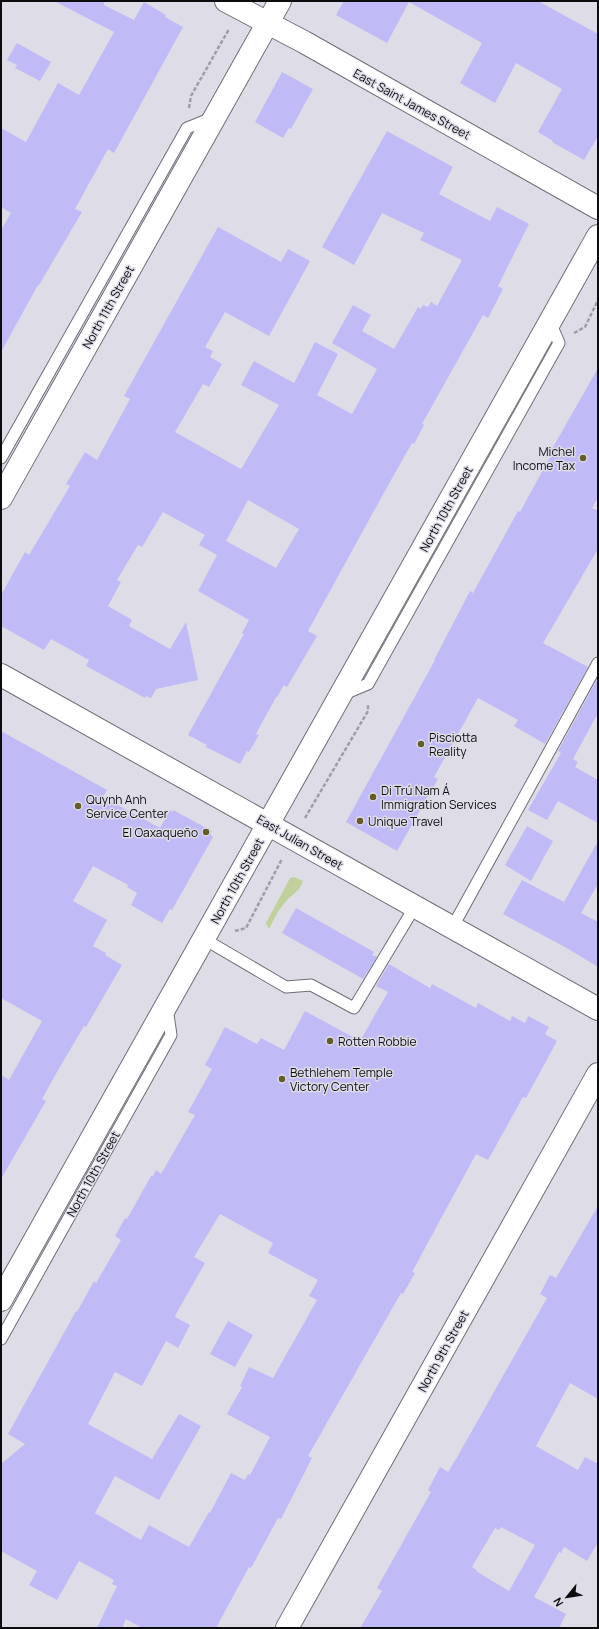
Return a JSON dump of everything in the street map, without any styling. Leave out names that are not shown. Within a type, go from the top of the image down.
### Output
[{"type":"main road","name":"East Saint James Street","points":[[226,1],[598,208]]},
{"type":"main road","name":"North 11th Street","points":[[1,498],[280,1]]},
{"type":"main road","name":"North 10th Street","points":[[1,1300],[598,236]]},
{"type":"main road","name":"East Julian Street","points":[[1,675],[244,810],[414,908],[598,1009]]},
{"type":"main road","name":"North 9th Street","points":[[287,1628],[598,1074]]},
{"type":"lane","points":[[186,128],[216,116]]},
{"type":"lane","name":"North 11th Street","points":[[1,458],[186,128]]},
{"type":"lane","points":[[550,322],[559,343]]},
{"type":"lane","name":"North 10th Street","points":[[368,684],[559,343]]},
{"type":"lane","points":[[452,928],[598,663]]},
{"type":"lane","points":[[341,695],[368,684]]},
{"type":"lane","points":[[204,939],[286,987],[311,985],[354,1008],[414,908]]},
{"type":"lane","name":"North 10th Street","points":[[1,1339],[171,1035],[167,1005]]},
{"type":"path","points":[[186,128],[191,96],[220,44]]},
{"type":"path","points":[[559,343],[585,327],[598,300]]},
{"type":"path","points":[[310,808],[368,711],[368,684]]},
{"type":"green space","points":[[294,877],[303,881],[302,885],[285,902],[269,929],[266,923],[290,878]]},
{"type":"building","points":[[54,1],[104,1],[104,5],[134,20],[144,2],[166,15],[165,17],[183,27],[114,153],[108,149],[75,209],[82,212],[38,285],[1,352],[1,230],[11,213],[1,207],[1,128],[26,142],[58,83],[79,95],[114,32]]},
{"type":"building","points":[[344,1],[538,1],[598,34],[598,136],[584,160],[552,142],[553,141],[538,132],[562,89],[516,63],[495,103],[460,83],[482,43],[409,2],[387,43],[336,15]]},
{"type":"building","points":[[17,43],[51,62],[40,81],[15,68],[17,65],[7,60]]},
{"type":"building","points":[[282,72],[313,89],[291,129],[289,128],[283,138],[255,122]]},
{"type":"building","points":[[387,131],[453,167],[439,194],[490,221],[497,207],[529,224],[498,286],[503,289],[488,318],[483,315],[422,424],[424,425],[414,444],[412,443],[308,631],[317,636],[287,687],[284,685],[276,697],[256,734],[259,735],[249,752],[247,751],[240,764],[206,747],[207,745],[188,735],[244,634],[242,633],[249,620],[198,591],[217,555],[199,545],[205,535],[163,512],[142,547],[138,545],[117,580],[121,582],[108,606],[132,620],[129,626],[170,649],[186,622],[198,680],[156,689],[151,698],[146,696],[145,698],[86,666],[89,660],[51,639],[44,650],[1,626],[1,595],[25,552],[29,555],[70,486],[66,484],[85,452],[97,460],[130,399],[124,396],[218,227],[281,262],[288,249],[310,261],[269,336],[225,312],[205,347],[213,351],[210,357],[222,364],[209,387],[203,384],[175,432],[241,469],[279,405],[241,385],[254,361],[294,383],[315,342],[338,354],[317,395],[352,414],[377,369],[332,343],[353,305],[371,315],[362,331],[394,349],[418,307],[421,309],[423,305],[428,307],[431,302],[437,306],[462,260],[420,240],[424,233],[382,213],[354,265],[322,247]],"holes":[[[248,500],[299,529],[276,568],[226,541]]]},
{"type":"building","points":[[598,368],[598,497],[592,508],[598,511],[598,549],[543,643],[588,667],[545,744],[514,726],[518,720],[478,698],[434,777],[438,779],[397,851],[346,822],[435,660],[470,591],[473,593],[518,511],[520,512],[550,457],[548,456]]},
{"type":"building","points":[[598,678],[598,713],[573,759],[578,762],[575,767],[598,780],[598,823],[558,801],[547,820],[528,810],[561,753],[558,751]]},
{"type":"building","points":[[1,731],[107,790],[103,797],[160,828],[170,810],[172,812],[173,810],[212,831],[210,834],[213,837],[172,910],[170,909],[162,923],[131,905],[137,893],[127,887],[128,885],[93,866],[73,901],[107,920],[93,946],[106,953],[105,955],[122,965],[86,1027],[84,1026],[57,1072],[42,1099],[46,1101],[1,1179],[1,1075],[9,1080],[42,1021],[1,998]]},
{"type":"building","points":[[527,826],[553,841],[531,881],[505,865]]},
{"type":"building","points":[[598,841],[598,884],[581,913],[598,922],[598,967],[565,947],[503,914],[522,880],[564,902]]},
{"type":"building","points":[[296,908],[374,952],[372,955],[377,957],[363,979],[282,933]]},
{"type":"building","points":[[389,964],[430,988],[432,984],[476,1008],[478,1003],[510,1021],[512,1016],[525,1023],[528,1016],[549,1027],[545,1034],[557,1041],[526,1098],[523,1097],[488,1160],[476,1154],[412,1272],[415,1273],[403,1294],[401,1293],[308,1456],[312,1458],[281,1519],[278,1518],[251,1568],[249,1567],[216,1628],[142,1628],[126,1619],[122,1628],[97,1628],[117,1586],[112,1584],[114,1580],[79,1561],[57,1600],[29,1585],[37,1571],[1,1551],[1,1464],[25,1444],[8,1434],[76,1311],[77,1312],[94,1281],[96,1283],[121,1240],[115,1236],[125,1218],[127,1219],[151,1176],[153,1176],[156,1170],[161,1174],[195,1115],[188,1112],[212,1069],[205,1065],[225,1027],[257,1044],[261,1038],[284,1050],[305,1011],[360,1041],[388,992],[376,986]],"holes":[[[220,1214],[273,1243],[268,1253],[318,1280],[309,1296],[317,1300],[273,1378],[249,1367],[240,1386],[242,1387],[227,1414],[270,1437],[250,1475],[248,1474],[245,1480],[231,1473],[210,1513],[209,1512],[189,1547],[149,1525],[141,1540],[95,1513],[115,1476],[159,1500],[201,1426],[179,1414],[152,1459],[88,1424],[115,1372],[142,1386],[166,1341],[178,1348],[190,1325],[175,1317],[205,1263],[194,1257]]]},
{"type":"building","points":[[598,1206],[598,1399],[570,1383],[536,1446],[578,1470],[585,1457],[598,1464],[598,1542],[587,1561],[564,1547],[561,1553],[559,1552],[534,1597],[566,1614],[559,1628],[360,1628],[382,1591],[377,1588],[431,1492],[428,1490],[440,1467],[448,1472],[456,1459],[547,1298],[540,1294],[550,1275],[556,1278]],"holes":[[[501,1527],[535,1545],[509,1591],[472,1567],[495,1528],[499,1530]]]},
{"type":"building","points":[[228,1321],[253,1335],[235,1367],[210,1354]]},
{"type":"place","name":"Michel Income Tax","points":[[583,458]]},
{"type":"place","name":"Pisciotta Reality","points":[[421,744]]},
{"type":"place","name":"Di Trú Nam Á Immigration Services","points":[[373,797]]},
{"type":"place","name":"Quynh Anh Service Center","points":[[78,806]]},
{"type":"place","name":"Unique Travel","points":[[360,821]]},
{"type":"place","name":"El Oaxaqueño","points":[[206,832]]},
{"type":"place","name":"Rotten Robbie","points":[[330,1041]]},
{"type":"place","name":"Bethlehem Temple Victory Center","points":[[282,1079]]}]
